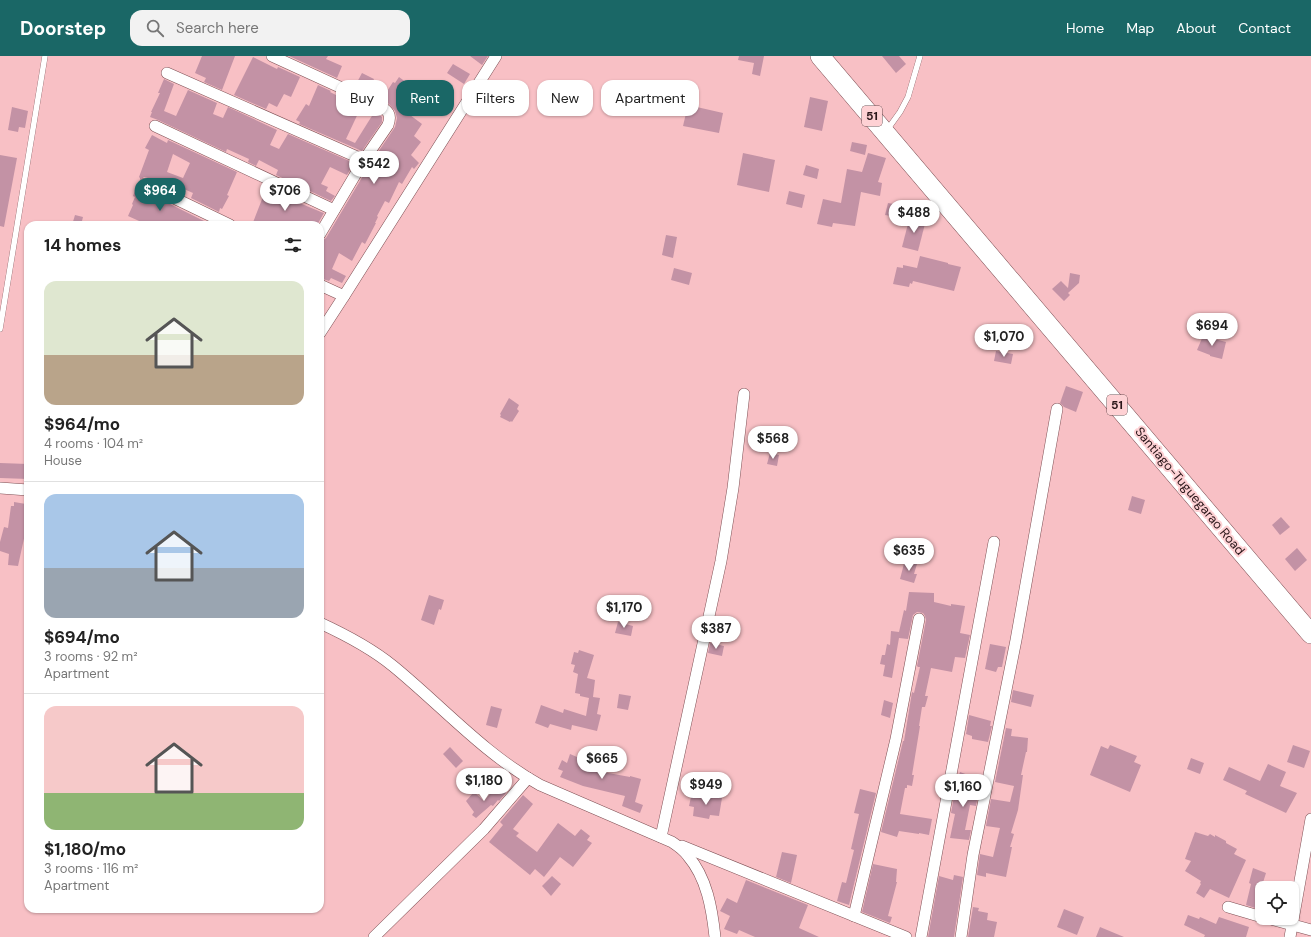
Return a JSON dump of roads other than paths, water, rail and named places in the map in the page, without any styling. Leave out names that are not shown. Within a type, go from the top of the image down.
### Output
[{"type":"highway","name":"Santiago-Tuguegarao Road","points":[[820,56],[1311,634]]},
{"type":"street","points":[[272,56],[379,106],[387,112],[390,119],[388,125],[364,160],[324,227]]},
{"type":"street","points":[[324,326],[496,56]]},
{"type":"street","points":[[167,73],[364,160]]},
{"type":"street","points":[[155,126],[334,210]]},
{"type":"street","points":[[145,184],[222,221]]},
{"type":"street","points":[[324,287],[344,296]]},
{"type":"street","points":[[661,837],[720,561],[733,488],[744,394]]},
{"type":"street","points":[[961,937],[973,855],[1016,640],[1057,409]]},
{"type":"street","points":[[0,488],[24,490]]},
{"type":"street","points":[[921,937],[994,542]]},
{"type":"street","points":[[854,916],[896,739],[919,619]]},
{"type":"street","points":[[324,625],[360,643],[381,657],[485,747],[514,769],[540,785],[672,842],[906,937]]},
{"type":"street","points":[[374,937],[484,830],[528,778]]},
{"type":"street","points":[[1299,886],[1311,819]]},
{"type":"street","points":[[672,842],[688,854],[700,875],[707,893],[713,918],[715,937]]},
{"type":"street","points":[[1228,907],[1255,915]]},
{"type":"street","points":[[1290,937],[1292,925],[1311,930]]},
{"type":"lane","points":[[0,329],[45,56]]},
{"type":"lane","points":[[885,132],[900,112],[908,96],[920,56]]}]
